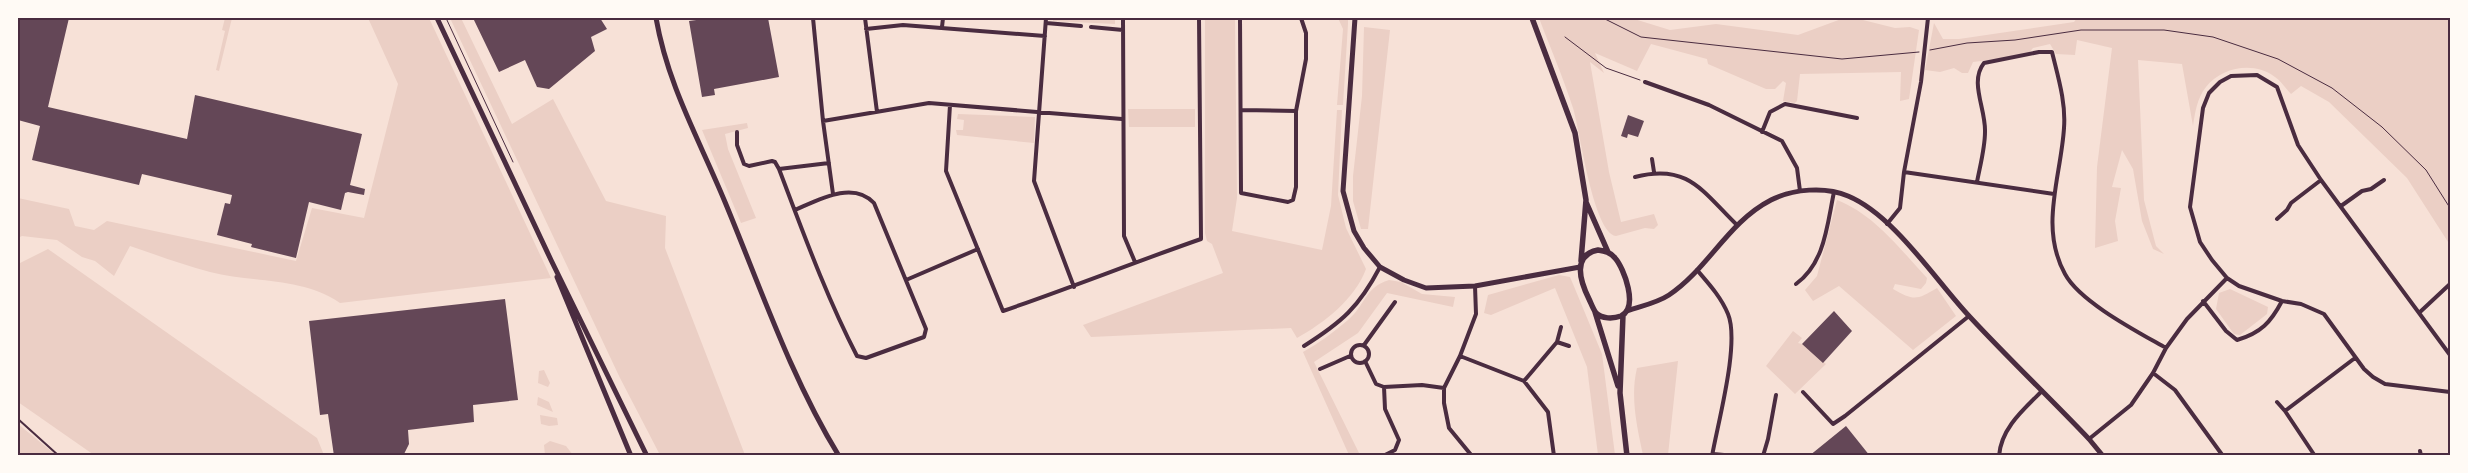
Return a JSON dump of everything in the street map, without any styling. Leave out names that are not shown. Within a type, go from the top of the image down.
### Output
[{"type":"main road","points":[[1532,18],[1575,133],[1586,200],[1608,252],[1616,259],[1626,280],[1630,296],[1625,313],[1620,393],[1627,456]]},
{"type":"main road","points":[[1586,200],[1580,264],[1586,292],[1595,312],[1620,393]]},
{"type":"main road","points":[[1580,264],[1590,251],[1608,252]]},
{"type":"main road","points":[[1595,312],[1604,317],[1613,318],[1625,313]]},
{"type":"street","points":[[437,18],[551,260],[576,307],[647,456]]},
{"type":"street","points":[[656,18],[666,66],[696,139],[810,404],[839,456]]},
{"type":"street","points":[[813,18],[823,121],[833,194]]},
{"type":"street","points":[[865,18],[877,112]]},
{"type":"street","points":[[942,18],[942,27]]},
{"type":"street","points":[[1046,18],[1034,181],[1074,287]]},
{"type":"street","points":[[1123,18],[1124,236],[1135,262]]},
{"type":"street","points":[[950,105],[946,171],[1003,310],[1074,287],[1135,262],[1201,239],[1199,18]]},
{"type":"street","points":[[1240,18],[1242,193],[1282,201],[1293,200],[1296,187],[1296,111],[1306,59],[1306,38],[1301,18]]},
{"type":"street","points":[[1355,18],[1344,191],[1354,231],[1364,248],[1380,267],[1404,280],[1426,288],[1475,286],[1580,264]]},
{"type":"street","points":[[1887,224],[1900,208],[1904,172],[1928,38],[1928,18]]},
{"type":"street","points":[[1046,23],[1081,26]]},
{"type":"street","points":[[866,30],[903,25],[1045,36]]},
{"type":"street","points":[[1091,27],[1123,30]]},
{"type":"street","points":[[1977,182],[1985,132],[1978,83],[1979,70],[1984,63],[2039,52],[2052,52],[2062,93],[2064,120],[2054,194],[2053,244],[2065,275],[2088,298],[2127,326],[2166,348]]},
{"type":"street","points":[[2450,355],[2321,180],[2298,145],[2277,87],[2257,75],[2232,76],[2220,82],[2209,93],[2203,108],[2190,207],[2200,242],[2227,278],[2239,286],[2282,301],[2301,304],[2324,314],[2355,358],[2373,377],[2385,384],[2450,392],[2450,385]]},
{"type":"street","points":[[1645,82],[1709,105],[1782,141],[1797,168],[1800,191]]},
{"type":"street","points":[[823,121],[929,103],[1039,111],[1122,120]]},
{"type":"street","points":[[1762,132],[1770,112],[1784,104],[1857,118]]},
{"type":"street","points":[[1241,110],[1296,111]]},
{"type":"street","points":[[737,132],[737,145],[744,164],[749,166],[772,161],[775,162],[779,169],[795,210],[835,308],[859,358],[866,358],[924,337],[926,334],[874,202],[863,194],[833,194],[795,210]]},
{"type":"street","points":[[1652,159],[1654,172]]},
{"type":"street","points":[[779,169],[829,163]]},
{"type":"street","points":[[1635,178],[1654,172],[1671,173],[1689,180],[1737,225]]},
{"type":"street","points":[[1904,172],[2054,194]]},
{"type":"street","points":[[2277,218],[2287,210],[2291,203],[2321,180]]},
{"type":"street","points":[[2341,206],[2362,191],[2371,190],[2384,180]]},
{"type":"street","points":[[1625,313],[1668,296],[1697,270],[1737,225],[1756,209],[1772,200],[1800,191],[1834,192],[1861,202],[1914,250],[1969,316],[2089,439],[2103,456]]},
{"type":"street","points":[[1796,284],[1805,277],[1817,262],[1834,192]]},
{"type":"street","points":[[906,280],[978,249]]},
{"type":"street","points":[[551,260],[631,456]]},
{"type":"street","points":[[1304,346],[1333,328],[1354,309],[1380,267]]},
{"type":"street","points":[[1697,270],[1719,296],[1729,315],[1731,353],[1713,455],[1735,456]]},
{"type":"street","points":[[2089,439],[2131,406],[2153,373],[2166,348],[2203,301],[2227,278]]},
{"type":"street","points":[[2420,312],[2450,284]]},
{"type":"street","points":[[1472,456],[1450,428],[1444,403],[1444,388],[1460,356],[1476,314],[1475,286]]},
{"type":"street","points":[[2203,301],[2226,331],[2237,340],[2249,336],[2272,321],[2282,301]]},
{"type":"street","points":[[1364,345],[1395,302]]},
{"type":"street","points":[[1804,392],[1832,424],[1845,416],[1969,316]]},
{"type":"street","points":[[1524,381],[1557,342],[1561,327]]},
{"type":"street","points":[[1557,342],[1569,346]]},
{"type":"street","points":[[1350,356],[1351,350],[1355,345],[1364,345]]},
{"type":"street","points":[[1364,345],[1369,353],[1365,361]]},
{"type":"street","points":[[1350,356],[1356,362],[1365,361]]},
{"type":"street","points":[[1320,369],[1350,356]]},
{"type":"street","points":[[1460,356],[1524,381],[1548,412],[1554,456]]},
{"type":"street","points":[[2285,411],[2355,358]]},
{"type":"street","points":[[1365,361],[1376,384],[1384,387],[1422,385],[1444,388]]},
{"type":"street","points":[[2153,373],[2176,390],[2223,456]]},
{"type":"street","points":[[1383,456],[1395,450],[1399,440],[1385,409],[1384,387]]},
{"type":"street","points":[[1999,456],[2002,440],[2011,424],[2042,391]]},
{"type":"street","points":[[1763,456],[1768,440],[1776,395]]},
{"type":"street","points":[[2277,402],[2315,456]]},
{"type":"lane","points":[[18,420],[59,456]]},
{"type":"path","points":[[446,18],[514,164]]},
{"type":"path","points":[[1565,38],[1606,68],[1645,82]]},
{"type":"shaded area","points":[[225,18],[232,18],[219,71],[216,70],[225,31],[222,30]]},
{"type":"shaded area","points":[[368,18],[429,18],[551,278],[340,303],[310,289],[210,272],[130,246],[114,276],[95,261],[82,257],[57,240],[22,236],[18,238],[18,198],[69,209],[75,226],[94,230],[107,221],[296,261],[312,208],[364,218],[398,84]]},
{"type":"shaded area","points":[[450,18],[461,18],[512,124],[553,99],[606,201],[666,216],[665,248],[745,455],[660,455],[620,378]]},
{"type":"shaded area","points":[[1053,18],[1115,18],[1115,24],[1053,21]]},
{"type":"shaded area","points":[[1205,18],[1235,18],[1237,198],[1232,231],[1322,250],[1331,206],[1337,110],[1342,110],[1338,195],[1346,228],[1366,269],[1354,290],[1338,309],[1318,325],[1297,338],[1291,328],[1091,337],[1083,325],[1223,273],[1212,244],[1207,241],[1205,233]]},
{"type":"shaded area","points":[[1338,18],[1348,18],[1343,105],[1337,105],[1343,29]]},
{"type":"shaded area","points":[[1539,18],[1631,18],[1670,30],[1716,24],[1798,35],[1844,18],[1855,18],[1895,28],[1910,27],[1919,30],[1909,99],[1900,101],[1901,72],[1800,74],[1797,101],[1795,103],[1783,101],[1786,83],[1783,81],[1775,89],[1766,89],[1708,64],[1707,59],[1651,44],[1637,71],[1595,53],[1604,73],[1590,62],[1609,172],[1621,222],[1654,214],[1658,225],[1654,229],[1645,228],[1616,236],[1608,231],[1594,200],[1573,108]]},
{"type":"shaded area","points":[[2077,18],[2450,18],[2450,245],[2407,178],[2329,102],[2301,86],[2291,94],[2277,79],[2267,72],[2258,69],[2239,68],[2221,75],[2206,87],[2198,101],[2193,126],[2182,64],[2138,60],[2144,200],[2156,246],[2164,254],[2153,249],[2142,221],[2133,169],[2122,150],[2112,187],[2121,188],[2115,221],[2118,241],[2095,248],[2097,167],[2112,48],[2077,40],[2075,55],[2056,54],[2050,44],[2033,48],[2027,55],[1973,62],[1968,73],[1962,73],[1954,68],[1940,72],[1925,70],[1934,23],[1943,39],[1959,39],[2074,22]]},
{"type":"shaded area","points":[[1364,27],[1390,30],[1368,229],[1361,229],[1353,201],[1353,176],[1362,96]]},
{"type":"shaded area","points":[[1128,109],[1195,109],[1195,127],[1129,127]]},
{"type":"shaded area","points":[[958,114],[1035,117],[1034,143],[957,135],[956,130],[963,130],[964,120],[957,119]]},
{"type":"shaded area","points":[[747,123],[748,128],[725,134],[728,149],[756,218],[741,223],[702,130]]},
{"type":"shaded area","points":[[1837,200],[1851,206],[1875,223],[1927,278],[1926,283],[1921,289],[1895,284],[1893,289],[1906,296],[1915,298],[1937,288],[1956,316],[1913,350],[1839,286],[1813,301],[1805,290],[1817,276]]},
{"type":"shaded area","points":[[48,249],[317,438],[324,455],[94,455],[18,402],[18,268],[20,263]]},
{"type":"shaded area","points":[[1559,275],[1570,277],[1602,354],[1615,455],[1598,455],[1587,367],[1555,288],[1491,315],[1484,313],[1488,295]]},
{"type":"shaded area","points":[[1389,280],[1401,282],[1422,294],[1455,297],[1453,307],[1387,293],[1358,333],[1314,362],[1360,455],[1349,455],[1303,352],[1321,341],[1354,315],[1375,287]]},
{"type":"shaded area","points":[[2230,289],[2268,307],[2267,314],[2240,335],[2234,334],[2216,309],[2219,293]]},
{"type":"shaded area","points":[[1793,331],[1802,338],[1798,343],[1802,344],[1826,364],[1795,394],[1766,366]]},
{"type":"shaded area","points":[[1678,361],[1668,455],[1643,455],[1634,401],[1637,368]]},
{"type":"shaded area","points":[[544,370],[550,383],[548,387],[538,383],[539,371]]},
{"type":"shaded area","points":[[538,397],[549,402],[553,412],[537,405]]},
{"type":"shaded area","points":[[540,415],[557,418],[558,425],[549,426],[541,424]]},
{"type":"shaded area","points":[[18,424],[56,455],[18,455]]},
{"type":"shaded area","points":[[550,441],[566,446],[573,455],[545,455],[544,445]]},
{"type":"building","points":[[18,18],[69,18],[48,107],[187,139],[195,95],[362,134],[350,185],[365,189],[364,195],[345,193],[341,210],[309,202],[296,258],[251,247],[252,244],[217,235],[225,203],[230,204],[232,195],[142,174],[139,185],[32,160],[40,126],[18,120]]},
{"type":"building","points":[[473,18],[600,18],[607,29],[591,37],[595,51],[549,89],[537,87],[525,60],[499,72]]},
{"type":"building","points":[[711,18],[768,18],[779,77],[714,89],[715,95],[702,97],[689,21]]},
{"type":"building","points":[[1628,115],[1644,121],[1638,137],[1628,134],[1627,138],[1621,136]]},
{"type":"building","points":[[505,299],[518,400],[473,405],[474,422],[408,430],[409,444],[403,456],[334,456],[328,414],[320,415],[309,321]]},
{"type":"building","points":[[1834,311],[1852,331],[1823,363],[1802,344]]},
{"type":"building","points":[[1846,426],[1870,456],[1809,456]]}]
